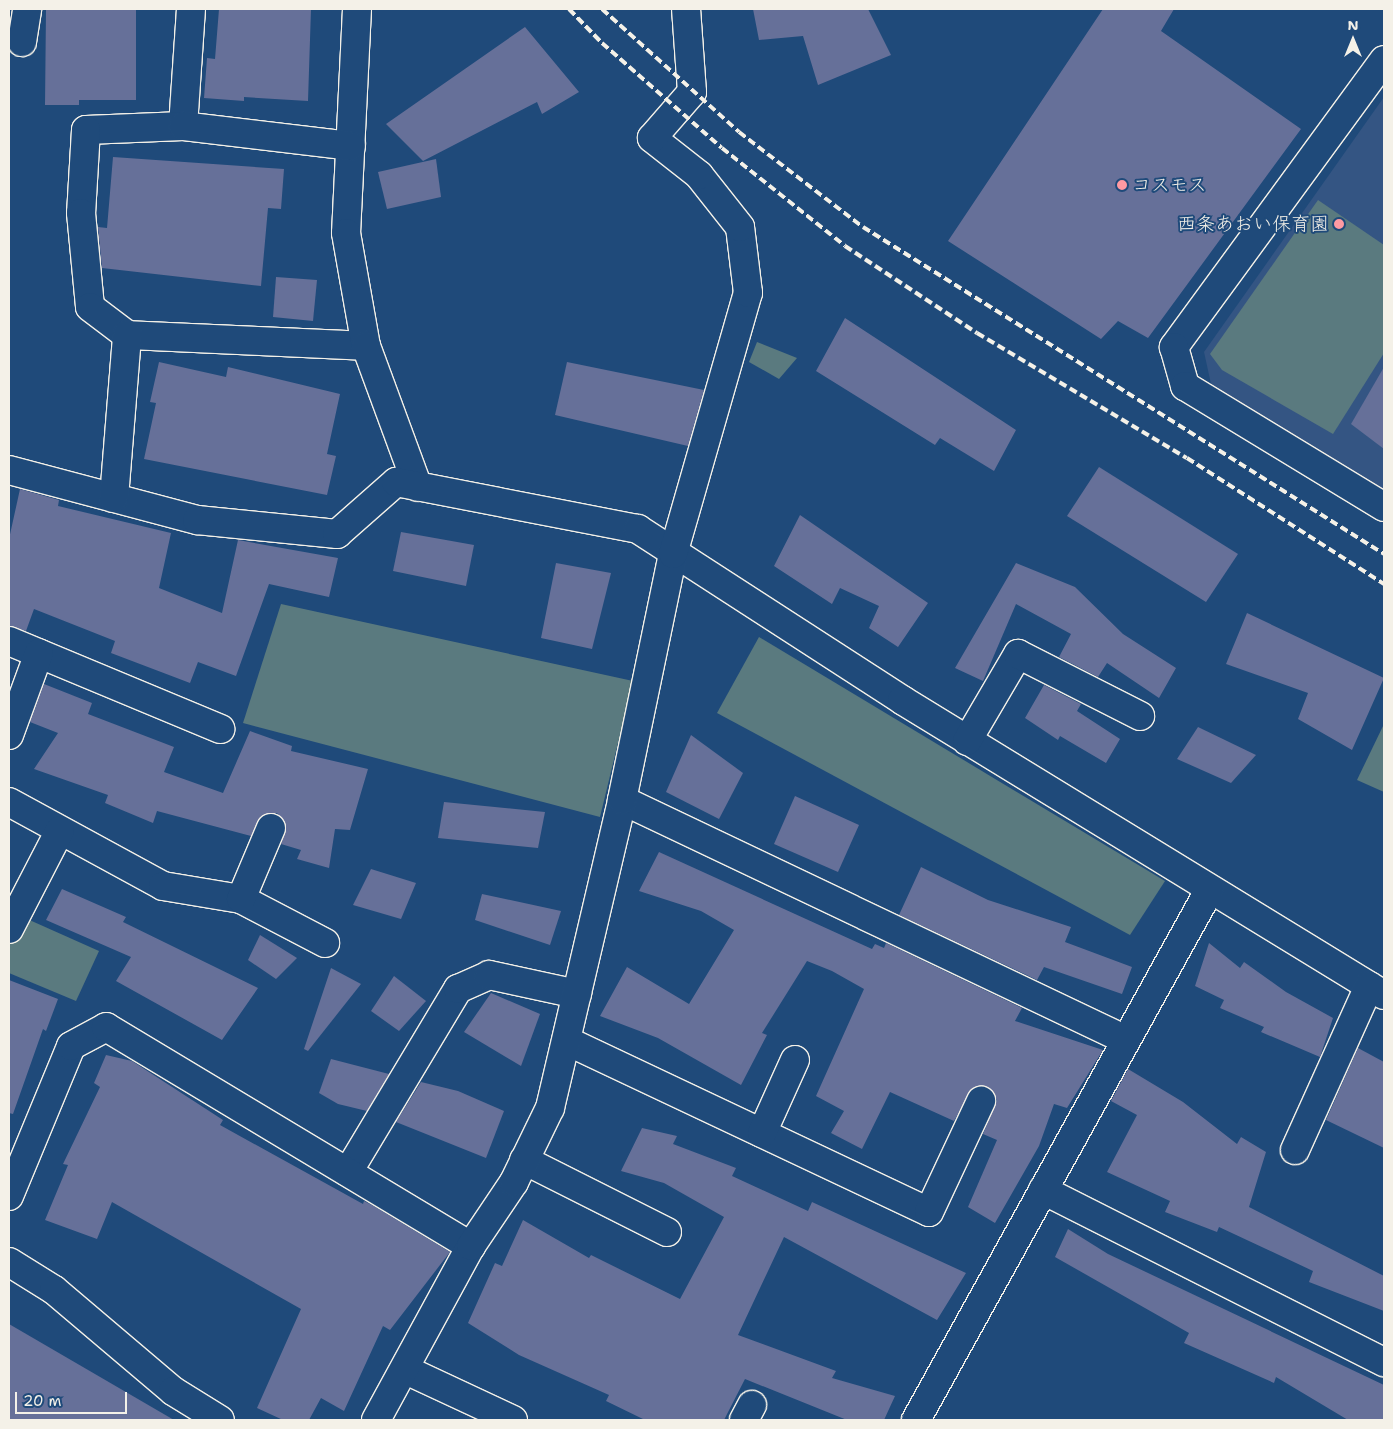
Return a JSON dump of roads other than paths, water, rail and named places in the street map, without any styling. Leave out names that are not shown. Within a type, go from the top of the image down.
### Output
[{"type":"street","points":[[22,42],[27,9]]},
{"type":"street","points":[[183,126],[191,9]]},
{"type":"street","points":[[357,9],[346,233],[366,346],[418,487]]},
{"type":"street","points":[[376,1420],[406,1370],[471,1246],[524,1160],[550,1108],[622,800],[673,554],[748,292],[740,227],[698,175],[652,138],[692,92],[686,9]]},
{"type":"street","points":[[1384,60],[1174,347],[1185,386],[1384,507]]},
{"type":"street","points":[[350,146],[183,126],[86,130],[81,213],[90,308],[127,335],[366,346]]},
{"type":"street","points":[[114,498],[127,335]]},
{"type":"street","points":[[9,470],[197,520],[337,534],[396,482],[638,529],[673,554],[967,740],[1376,990],[1295,1150]]},
{"type":"street","points":[[9,641],[220,729]]},
{"type":"street","points":[[9,735],[39,653]]},
{"type":"street","points":[[967,740],[1018,654],[1140,716]]},
{"type":"street","points":[[622,800],[1126,1040]]},
{"type":"street","points":[[9,802],[163,886],[241,899],[325,943]]},
{"type":"street","points":[[241,899],[271,828]]},
{"type":"street","points":[[9,929],[60,830]]},
{"type":"street","points":[[916,1420],[1210,889]]},
{"type":"street","points":[[348,1172],[458,990],[489,975],[577,994]]},
{"type":"street","points":[[9,1196],[71,1046],[106,1027],[471,1246]]},
{"type":"street","points":[[567,1041],[929,1212],[981,1102]]},
{"type":"street","points":[[762,1133],[795,1060]]},
{"type":"street","points":[[524,1160],[667,1232]]},
{"type":"street","points":[[1043,1190],[1384,1362]]},
{"type":"street","points":[[9,1262],[54,1290],[173,1391],[220,1420]]},
{"type":"street","points":[[406,1370],[513,1420]]},
{"type":"railway","points":[[569,9],[602,43],[722,148],[845,246],[977,333],[1187,458],[1384,584]]},
{"type":"railway","points":[[602,9],[739,132],[863,227],[1384,554]]},
{"type":"place","name":"コスモス","points":[[1122,185]]},
{"type":"place","name":"西条あおい保育園","points":[[1339,224]]}]
